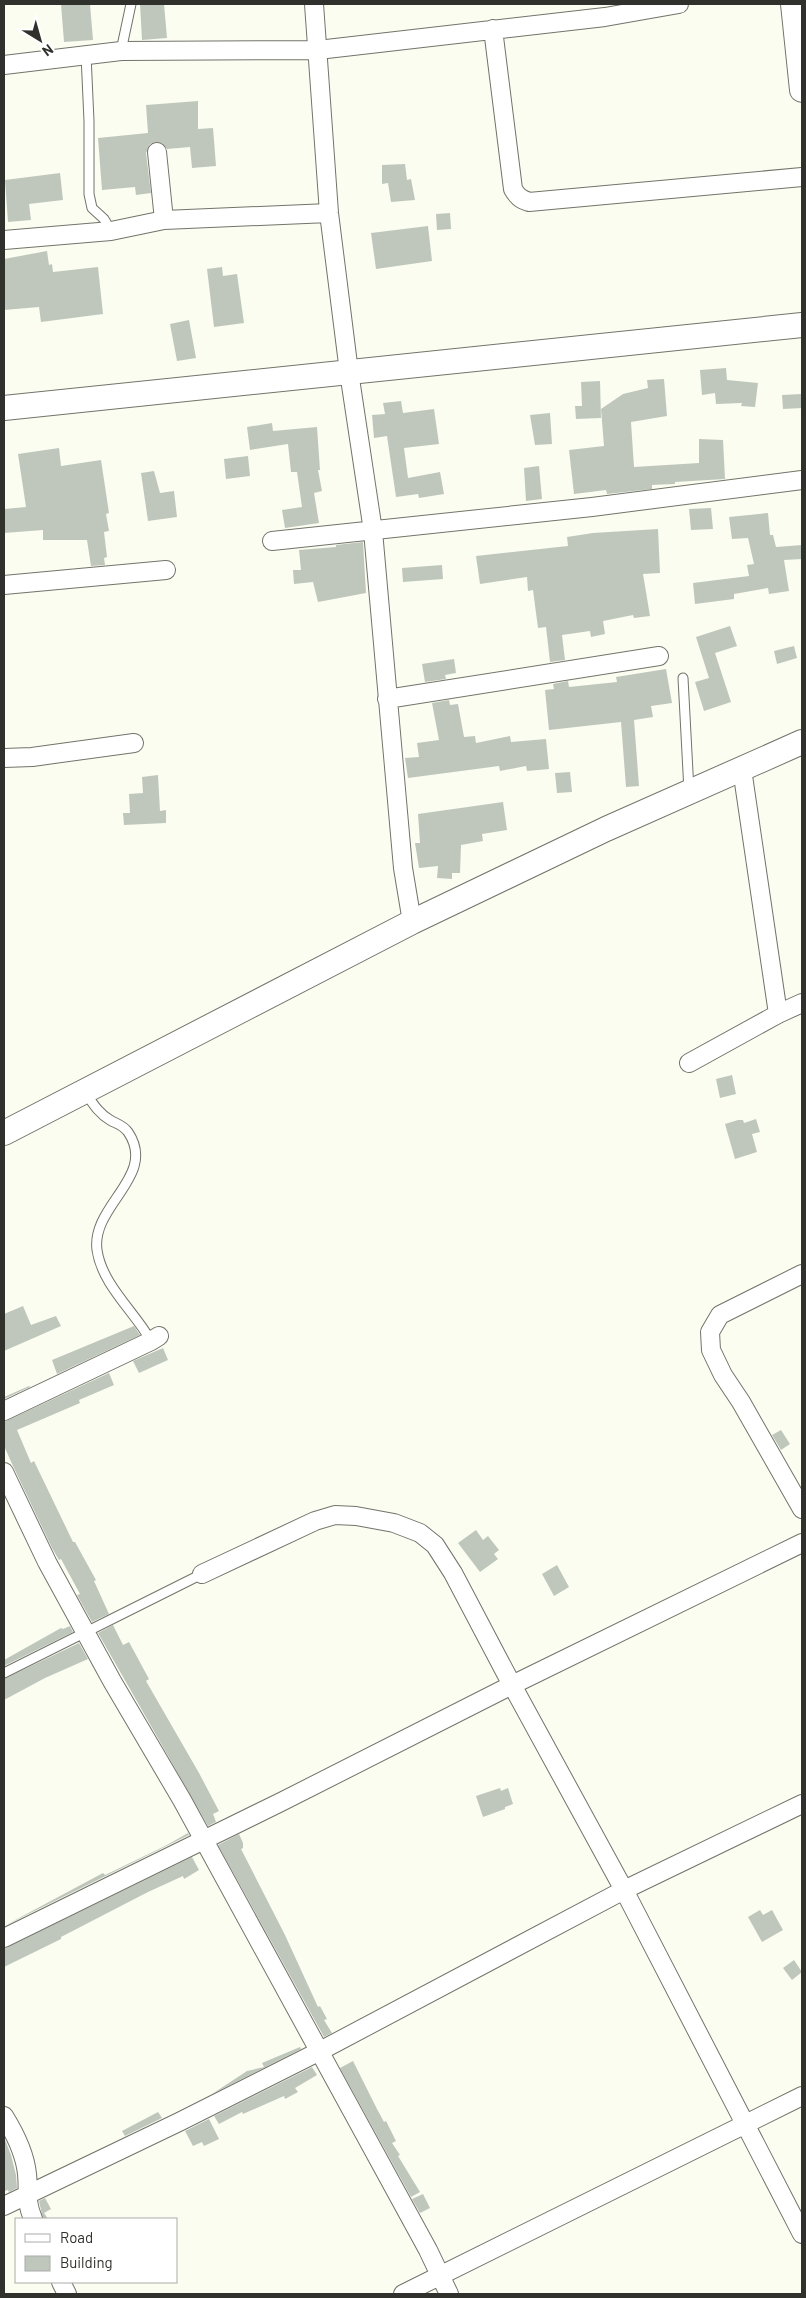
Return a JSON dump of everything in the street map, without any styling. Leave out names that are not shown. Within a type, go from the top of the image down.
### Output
[{"type":"street","points":[[314,4],[329,213],[349,372],[373,531],[403,868],[412,922]]},
{"type":"street","points":[[4,65],[121,51],[318,50],[605,17],[679,4]]},
{"type":"street","points":[[793,4],[802,90]]},
{"type":"street","points":[[493,29],[513,189],[522,200],[529,202],[802,177]]},
{"type":"street","points":[[157,152],[164,220]]},
{"type":"street","points":[[4,240],[111,231],[164,220],[329,213]]},
{"type":"street","points":[[4,408],[802,325]]},
{"type":"street","points":[[272,541],[592,507],[802,480]]},
{"type":"street","points":[[4,585],[166,570]]},
{"type":"street","points":[[387,699],[659,656]]},
{"type":"street","points":[[4,1133],[412,922],[689,791],[802,742]]},
{"type":"street","points":[[4,758],[32,758],[134,743]]},
{"type":"street","points":[[742,769],[778,1014]]},
{"type":"street","points":[[689,1063],[778,1014],[802,1003]]},
{"type":"street","points":[[802,1274],[720,1315],[710,1332],[711,1350],[723,1375],[742,1402],[802,1509]]},
{"type":"street","points":[[4,1411],[155,1338]]},
{"type":"street","points":[[4,1472],[47,1562],[204,1840],[320,2051],[449,2294]]},
{"type":"street","points":[[202,1574],[315,1521],[335,1515],[356,1516],[394,1523],[420,1533],[435,1545],[453,1573],[512,1686],[624,1890],[747,2124],[802,2234]]},
{"type":"street","points":[[4,1938],[802,1543]]},
{"type":"street","points":[[4,2206],[320,2051],[624,1890],[802,1804]]},
{"type":"street","points":[[403,2294],[422,2290],[440,2276],[802,2096]]},
{"type":"street","points":[[4,2116],[25,2166],[28,2184],[26,2196],[33,2218]]},
{"type":"lane","points":[[121,51],[131,4]]},
{"type":"lane","points":[[86,55],[90,121],[89,194],[92,208],[104,219],[111,231]]},
{"type":"lane","points":[[683,678],[689,791]]},
{"type":"lane","points":[[84,1091],[96,1109],[128,1132],[133,1142],[135,1154],[134,1167],[128,1182],[102,1218],[97,1235],[97,1250],[105,1274],[142,1326],[155,1338]]},
{"type":"lane","points":[[4,1673],[202,1574]]},
{"type":"building","points":[[61,4],[90,4],[93,40],[64,42]]},
{"type":"building","points":[[140,4],[164,4],[167,38],[142,40]]},
{"type":"building","points":[[198,101],[198,129],[213,128],[216,166],[192,168],[190,147],[167,149],[162,143],[155,142],[150,144],[146,153],[151,193],[136,195],[135,187],[102,190],[98,138],[148,133],[146,105]]},
{"type":"building","points":[[405,164],[407,180],[411,179],[415,200],[391,202],[388,183],[382,184],[382,165]]},
{"type":"building","points":[[60,173],[63,200],[29,204],[31,220],[8,222],[5,180]]},
{"type":"building","points":[[450,213],[451,229],[437,230],[436,214]]},
{"type":"building","points":[[428,226],[432,261],[376,269],[371,233]]},
{"type":"building","points":[[47,251],[49,265],[52,264],[53,272],[98,267],[103,314],[41,322],[39,307],[4,310],[4,259]]},
{"type":"building","points":[[222,267],[223,276],[237,274],[244,323],[214,327],[207,269]]},
{"type":"building","points":[[189,320],[196,358],[177,361],[170,324]]},
{"type":"building","points":[[726,368],[727,380],[758,383],[755,407],[741,406],[742,403],[716,404],[715,393],[702,395],[700,370]]},
{"type":"building","points":[[664,379],[667,416],[631,422],[634,467],[699,463],[699,439],[723,440],[725,479],[675,482],[675,484],[652,485],[652,489],[607,494],[606,490],[574,494],[569,450],[604,446],[601,409],[623,394],[648,388],[647,380]]},
{"type":"building","points":[[600,381],[601,418],[576,419],[575,406],[582,406],[581,382]]},
{"type":"building","points":[[802,394],[802,408],[783,409],[782,395]]},
{"type":"building","points":[[401,401],[403,413],[434,409],[439,444],[404,448],[408,478],[440,472],[444,494],[419,498],[418,494],[396,497],[387,436],[374,438],[372,415],[385,414],[383,403]]},
{"type":"building","points":[[550,413],[552,444],[535,445],[530,415]]},
{"type":"building","points":[[272,423],[273,431],[317,427],[320,470],[318,470],[322,491],[314,493],[319,523],[285,528],[282,510],[302,507],[297,472],[291,472],[288,444],[250,450],[247,427]]},
{"type":"building","points":[[59,448],[61,466],[101,460],[109,513],[106,514],[109,531],[104,532],[107,557],[104,558],[105,565],[91,566],[87,540],[43,540],[43,530],[4,533],[4,509],[26,507],[18,454]]},
{"type":"building","points":[[248,456],[250,476],[226,479],[224,459]]},
{"type":"building","points":[[539,466],[542,499],[526,501],[524,468]]},
{"type":"building","points":[[154,471],[160,493],[174,491],[177,517],[148,521],[141,473]]},
{"type":"building","points":[[711,508],[713,529],[691,530],[689,509]]},
{"type":"building","points":[[768,513],[770,535],[773,535],[776,547],[802,545],[802,559],[784,560],[789,591],[769,594],[768,588],[734,594],[734,599],[695,604],[693,583],[749,576],[747,565],[754,564],[748,538],[732,539],[729,517]]},
{"type":"building","points":[[658,529],[660,573],[643,574],[650,616],[634,618],[633,615],[603,621],[605,634],[591,637],[590,631],[562,635],[565,660],[550,662],[546,627],[538,628],[533,590],[528,591],[527,577],[480,584],[476,556],[568,546],[567,537],[593,533]]},
{"type":"building","points":[[363,542],[366,593],[318,602],[313,582],[294,584],[293,570],[301,570],[299,550],[336,547],[336,545]]},
{"type":"building","points":[[442,565],[443,579],[403,582],[402,568]]},
{"type":"building","points":[[730,626],[737,646],[715,653],[731,702],[704,711],[695,682],[709,678],[696,637]]},
{"type":"building","points":[[794,646],[797,658],[777,664],[774,651]]},
{"type":"building","points":[[454,659],[456,673],[445,675],[446,679],[425,682],[422,664]]},
{"type":"building","points":[[666,669],[672,703],[651,706],[653,717],[634,720],[639,786],[626,787],[621,722],[549,730],[545,690],[554,689],[553,684],[568,681],[569,687],[617,682],[616,677]]},
{"type":"building","points":[[449,700],[450,705],[458,704],[464,737],[475,736],[476,743],[510,736],[511,742],[546,739],[549,769],[527,771],[526,766],[500,771],[499,766],[408,778],[405,758],[419,757],[417,743],[439,740],[432,703]]},
{"type":"building","points":[[570,772],[572,792],[557,793],[555,773]]},
{"type":"building","points":[[158,775],[160,811],[166,810],[166,823],[124,825],[123,813],[130,813],[129,794],[143,793],[142,777]]},
{"type":"building","points":[[503,802],[507,830],[482,834],[483,841],[461,845],[460,873],[452,873],[452,879],[437,878],[438,866],[419,868],[415,843],[420,843],[418,814]]},
{"type":"building","points":[[732,1075],[736,1094],[720,1098],[716,1079]]},
{"type":"building","points":[[756,1119],[760,1132],[752,1134],[757,1152],[735,1159],[725,1124],[738,1120],[743,1120],[744,1123]]},
{"type":"building","points":[[23,1306],[31,1325],[56,1316],[61,1326],[4,1351],[4,1314]]},
{"type":"building","points":[[134,1326],[140,1335],[57,1374],[52,1360]]},
{"type":"building","points":[[163,1348],[168,1360],[139,1373],[133,1361]]},
{"type":"building","points":[[109,1373],[114,1385],[79,1400],[80,1403],[17,1430],[31,1463],[34,1461],[73,1542],[75,1542],[96,1580],[94,1581],[109,1614],[92,1622],[77,1595],[80,1594],[61,1559],[59,1560],[52,1548],[4,1446],[4,1422]]},
{"type":"building","points":[[30,1387],[4,1399],[4,1397]]},
{"type":"building","points":[[781,1430],[790,1444],[781,1450],[772,1435]]},
{"type":"building","points":[[476,1530],[483,1540],[488,1536],[499,1550],[494,1554],[498,1559],[480,1572],[458,1543]]},
{"type":"building","points":[[557,1565],[569,1587],[554,1596],[542,1574]]},
{"type":"building","points":[[113,1625],[123,1645],[129,1642],[149,1679],[146,1681],[219,1811],[213,1814],[216,1822],[208,1826],[98,1633]]},
{"type":"building","points":[[70,1626],[73,1632],[4,1666],[4,1660],[61,1628]]},
{"type":"building","points":[[79,1643],[88,1659],[45,1678],[4,1700],[4,1679]]},
{"type":"building","points":[[500,1788],[501,1791],[508,1788],[513,1804],[483,1817],[476,1796]]},
{"type":"building","points":[[188,1833],[189,1835],[4,1926],[103,1873],[105,1875]]},
{"type":"building","points":[[239,1834],[243,1843],[243,1848],[241,1849],[285,1935],[318,2007],[320,2006],[327,2019],[324,2020],[332,2033],[324,2037],[218,1845]]},
{"type":"building","points":[[192,1857],[199,1870],[184,1879],[183,1876],[148,1892],[4,1967],[4,1949]]},
{"type":"building","points":[[760,1910],[763,1915],[772,1910],[783,1930],[762,1942],[748,1917]]},
{"type":"building","points":[[794,1960],[802,1972],[792,1980],[783,1968]]},
{"type":"building","points":[[300,2047],[301,2049],[212,2094],[247,2071],[264,2067],[262,2063]]},
{"type":"building","points":[[353,2061],[377,2109],[384,2122],[386,2121],[396,2141],[392,2143],[400,2155],[398,2156],[420,2192],[411,2197],[340,2068]]},
{"type":"building","points":[[312,2067],[317,2075],[295,2088],[298,2092],[285,2099],[284,2096],[243,2114],[242,2112],[219,2124],[214,2116]]},
{"type":"building","points":[[158,2112],[162,2118],[125,2136],[122,2131]]},
{"type":"building","points":[[209,2119],[219,2139],[204,2146],[202,2142],[193,2146],[185,2131]]},
{"type":"building","points":[[4,2137],[16,2175],[17,2188],[9,2192],[8,2190],[4,2191]]},
{"type":"building","points":[[423,2194],[430,2208],[420,2213],[412,2199]]},
{"type":"building","points":[[45,2198],[51,2209],[44,2213],[47,2218],[43,2218],[39,2201]]}]
